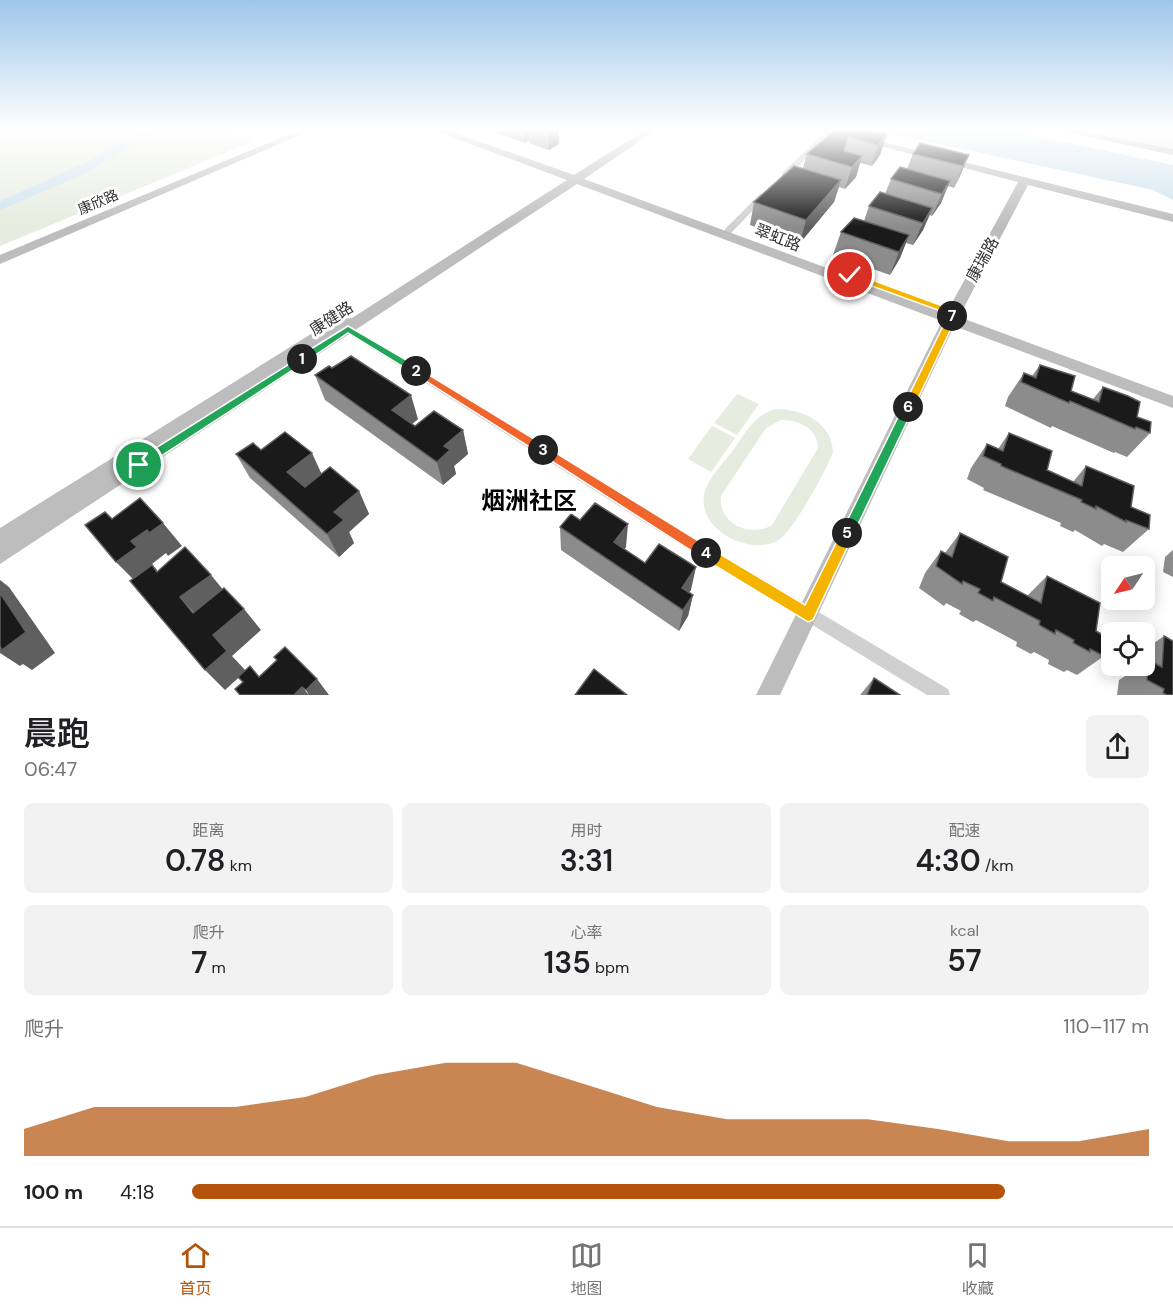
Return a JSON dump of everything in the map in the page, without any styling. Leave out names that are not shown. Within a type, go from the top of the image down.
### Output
[{"type":"street","name":"康欣路","points":[[0,251],[215,162]]},
{"type":"street","name":"康欣路","points":[[0,260],[231,162]]},
{"type":"street","name":"翠虹路","points":[[534,162],[728,231],[1173,402]]},
{"type":"street","name":"翠虹路","points":[[537,162],[952,316],[1173,394]]},
{"type":"street","name":"康健路","points":[[0,555],[594,162]]},
{"type":"street","name":"康健路","points":[[574,176],[597,162]]},
{"type":"street","points":[[777,183],[797,162]]},
{"type":"street","points":[[954,162],[1173,218]]},
{"type":"street","name":"康瑞路","points":[[768,695],[952,316],[1025,180]]},
{"type":"street","points":[[728,231],[770,190]]},
{"type":"street","name":"康健路","points":[[0,539],[344,326]]},
{"type":"street","points":[[344,326],[808,615],[942,695]]},
{"type":"shaded area","points":[[0,162],[202,162],[0,246]]},
{"type":"shaded area","points":[[737,394],[759,404],[737,435],[714,423]]},
{"type":"shaded area","points":[[776,409],[786,410],[814,419],[827,433],[833,452],[824,472],[791,527],[777,541],[765,545],[752,545],[726,536],[715,527],[708,517],[704,504],[705,491],[714,474],[747,430],[768,412]],"holes":[[[781,420],[787,420],[811,430],[815,435],[818,448],[772,525],[754,530],[737,526],[725,514],[721,506],[721,496],[766,428]]]},
{"type":"shaded area","points":[[712,426],[735,438],[711,472],[688,459]]},
{"type":"water","points":[[86,162],[103,162],[84,174],[0,210],[0,201]]},
{"type":"water","points":[[1025,162],[1161,162],[1173,165],[1173,200],[1153,190]]},
{"type":"building","points":[[836,162],[856,162],[852,167]]},
{"type":"building","points":[[948,162],[965,162],[963,166]]},
{"type":"building","points":[[794,166],[841,180],[806,220],[754,202]]},
{"type":"building","points":[[900,167],[950,181],[942,194],[891,179]]},
{"type":"building","points":[[880,192],[932,208],[923,223],[869,206]]},
{"type":"building","points":[[854,218],[909,235],[899,252],[841,232]]},
{"type":"building","points":[[351,356],[411,395],[392,410],[415,426],[434,411],[463,430],[444,446],[450,450],[437,462],[315,375]]},
{"type":"building","points":[[1040,365],[1075,376],[1071,391],[1099,402],[1103,387],[1140,402],[1137,417],[1151,422],[1150,433],[1136,427],[1135,429],[1070,401],[1069,403],[1021,382],[1024,373],[1036,378]]},
{"type":"building","points":[[285,432],[312,453],[287,472],[305,487],[330,467],[359,491],[334,512],[344,520],[327,534],[236,454],[253,443],[261,450]]},
{"type":"building","points":[[1009,433],[1052,451],[1047,470],[1082,486],[1086,466],[1134,486],[1131,507],[1150,515],[1149,529],[1126,520],[1126,522],[1096,506],[1096,509],[1081,502],[1082,500],[1001,466],[983,456],[987,444],[1003,451]]},
{"type":"building","points":[[140,498],[163,523],[149,533],[147,530],[131,541],[137,547],[116,562],[85,525],[105,512],[112,519]]},
{"type":"building","points":[[595,503],[628,524],[614,542],[645,563],[659,544],[696,567],[682,588],[693,595],[683,610],[560,527],[571,514],[580,520]]},
{"type":"building","points":[[960,533],[1008,557],[1001,582],[1041,603],[1047,576],[1100,603],[1096,631],[1101,634],[1101,654],[1090,649],[1090,652],[1073,643],[1074,640],[1056,630],[1055,634],[1039,625],[1040,621],[994,597],[993,601],[978,593],[980,589],[963,581],[962,584],[936,566],[941,551],[952,557]]},
{"type":"building","points":[[185,547],[211,575],[180,597],[193,613],[224,588],[244,609],[213,635],[227,651],[205,670],[130,581],[152,565],[157,572]]},
{"type":"building","points":[[0,593],[26,632],[2,650],[0,646]]},
{"type":"building","points":[[1164,636],[1173,641],[1173,695],[1163,693],[1164,689],[1147,680],[1147,676],[1155,676],[1155,664],[1162,667]]},
{"type":"building","points":[[285,647],[317,679],[306,690],[302,687],[294,695],[240,695],[235,689],[243,682],[238,677],[250,666],[259,677],[277,660],[274,657]]},
{"type":"building","points":[[594,669],[627,695],[575,695]]},
{"type":"building","points":[[874,678],[900,695],[867,695]]},
{"type":"district","name":"烟洲社区","points":[[529,501]]},
{"type":"route","points":[[139,465],[348,329],[808,615],[954,312],[850,275]]}]
